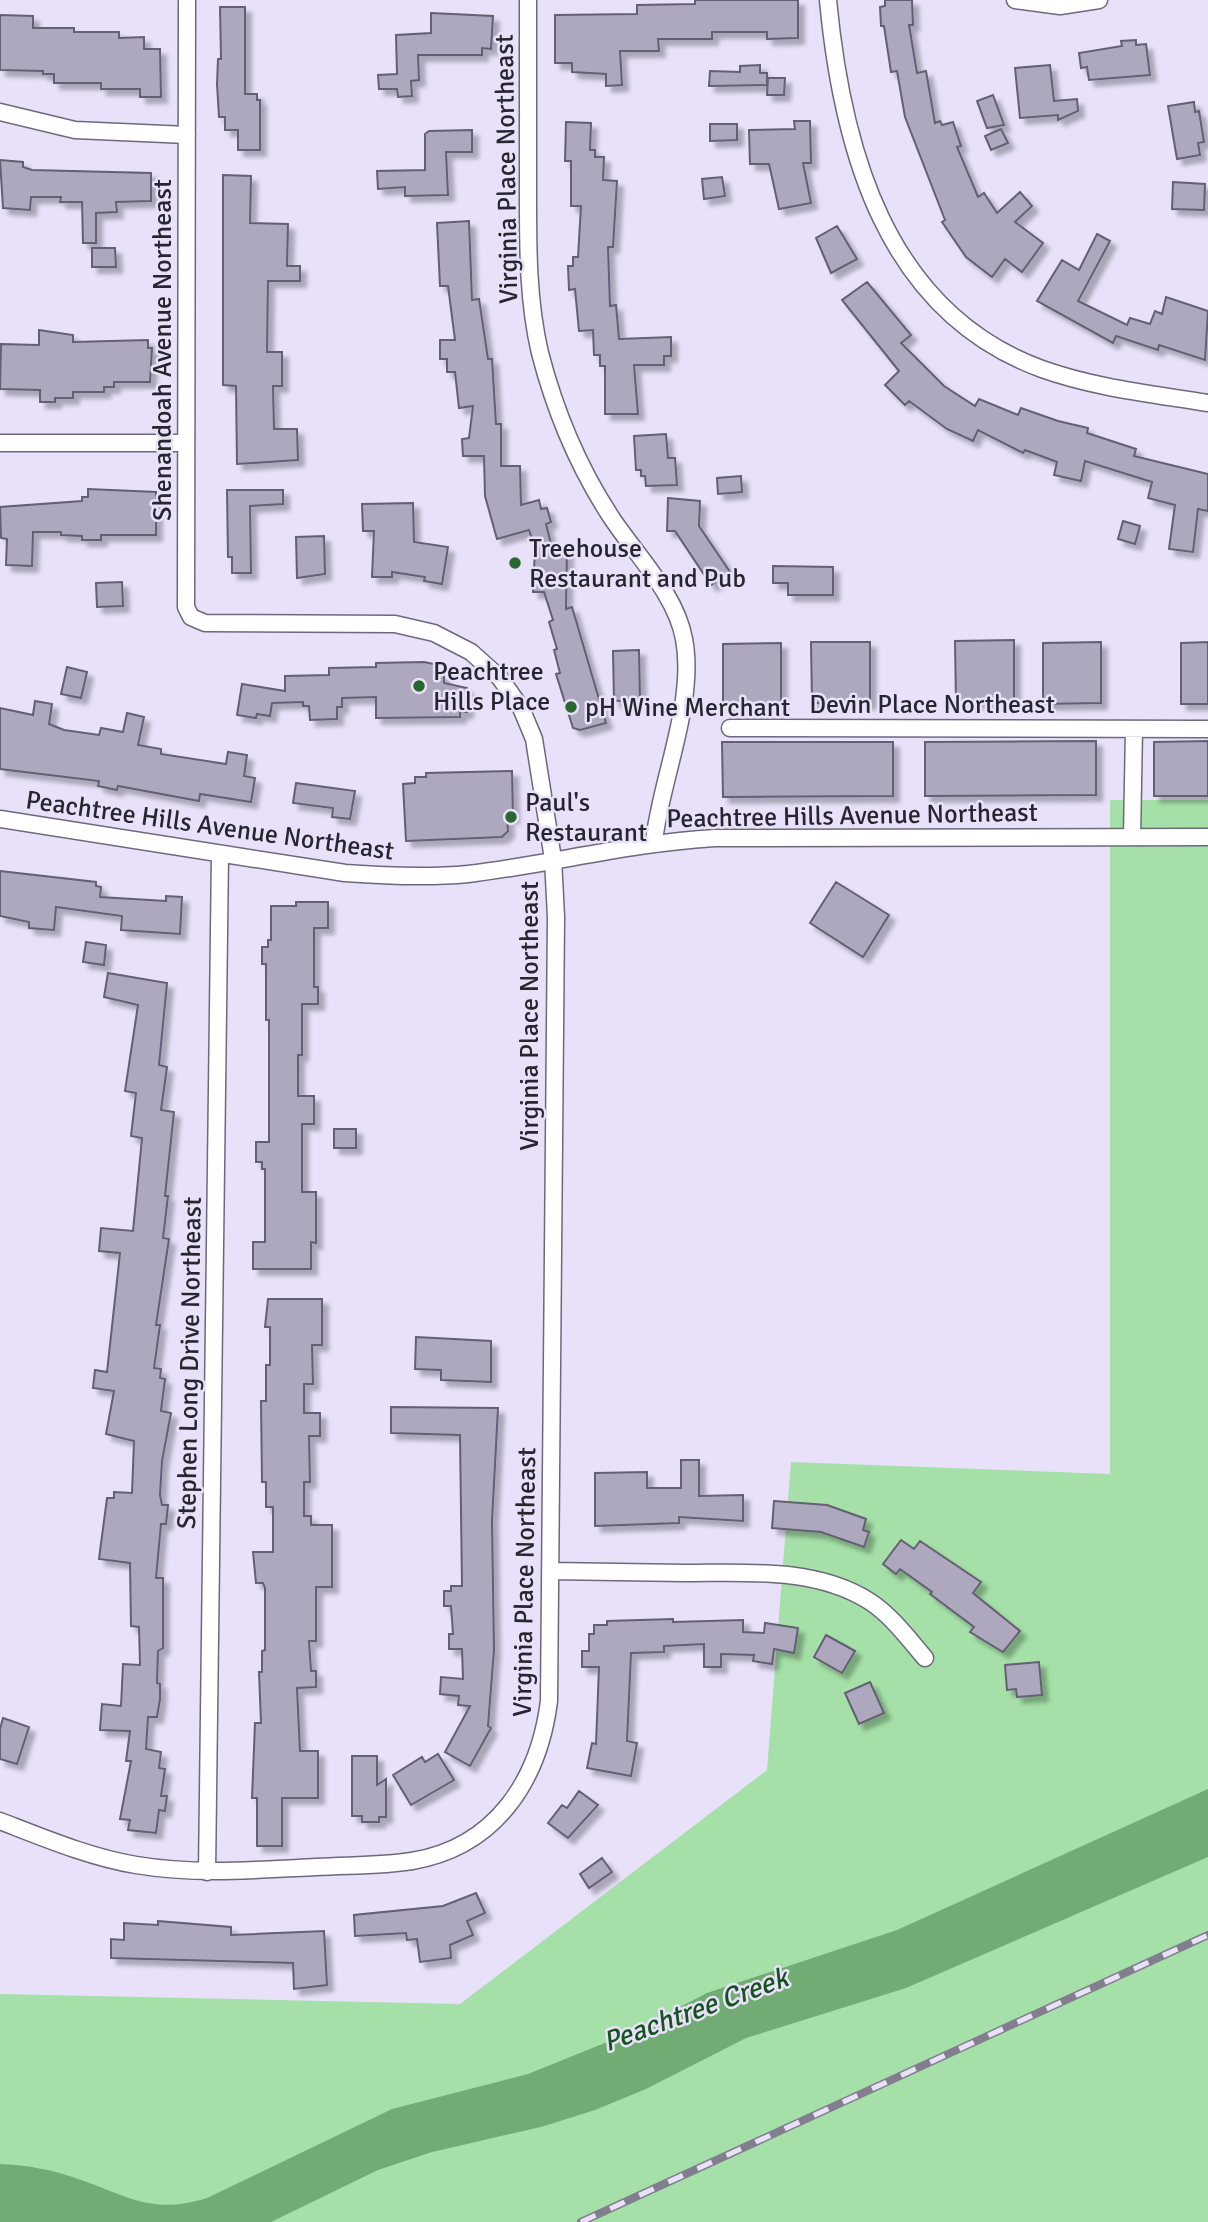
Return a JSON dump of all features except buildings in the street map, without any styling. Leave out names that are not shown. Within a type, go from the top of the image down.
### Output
[{"type":"street","name":"Shenandoah Avenue Northeast","points":[[187,0],[186,607],[191,617],[205,623],[395,624],[433,633],[471,652],[500,678],[521,708],[534,739],[553,859]]},
{"type":"street","name":"Virginia Place Northeast","points":[[528,0],[528,260],[540,353],[580,464],[610,516],[672,606],[685,640],[680,718],[657,813],[654,841]]},
{"type":"street","points":[[828,0],[845,117],[858,165],[881,220],[898,251],[923,285],[951,314],[980,336],[1039,368],[1098,384],[1208,403]]},
{"type":"street","points":[[1015,0],[1060,6],[1099,0]]},
{"type":"street","points":[[0,112],[75,130],[187,135]]},
{"type":"street","points":[[0,443],[186,443]]},
{"type":"street","name":"Devin Place Northeast","points":[[730,728],[1208,729]]},
{"type":"street","points":[[1132,837],[1134,729]]},
{"type":"street","name":"Peachtree Hills Avenue Northeast","points":[[0,819],[345,873],[402,877],[468,874],[654,841],[715,838],[1208,837]]},
{"type":"street","name":"Stephen Long Drive Northeast","points":[[207,1872],[220,854]]},
{"type":"street","name":"Virginia Place Northeast","points":[[0,1821],[66,1847],[136,1864],[207,1872],[411,1861],[455,1847],[492,1823],[525,1783],[545,1735],[550,1701],[556,929],[553,859]]},
{"type":"street","points":[[551,1571],[770,1573],[808,1578],[846,1589],[869,1601],[888,1617],[925,1658]]},
{"type":"shaded area","points":[[1110,800],[1208,800],[1208,2222],[26,2222],[0,2171],[0,1994],[460,2004],[767,1770],[791,1462],[1110,1474]]},
{"type":"water","name":"Peachtree Creek","points":[[1208,1789],[1208,1857],[906,1988],[746,2038],[646,2089],[595,2110],[541,2127],[432,2152],[378,2170],[271,2222],[0,2222],[0,2164],[31,2167],[71,2176],[142,2202],[171,2205],[207,2198],[392,2109],[528,2074],[632,2032],[707,1993],[897,1930]]},
{"type":"railway","points":[[581,2222],[1208,1935]]},
{"type":"place","name":"Treehouse Restaurant and Pub","points":[[515,563]]},
{"type":"place","name":"Peachtree Hills Place","points":[[419,686]]},
{"type":"place","name":"pH Wine Merchant","points":[[571,707]]},
{"type":"place","name":"Paul's Restaurant","points":[[511,817]]}]
